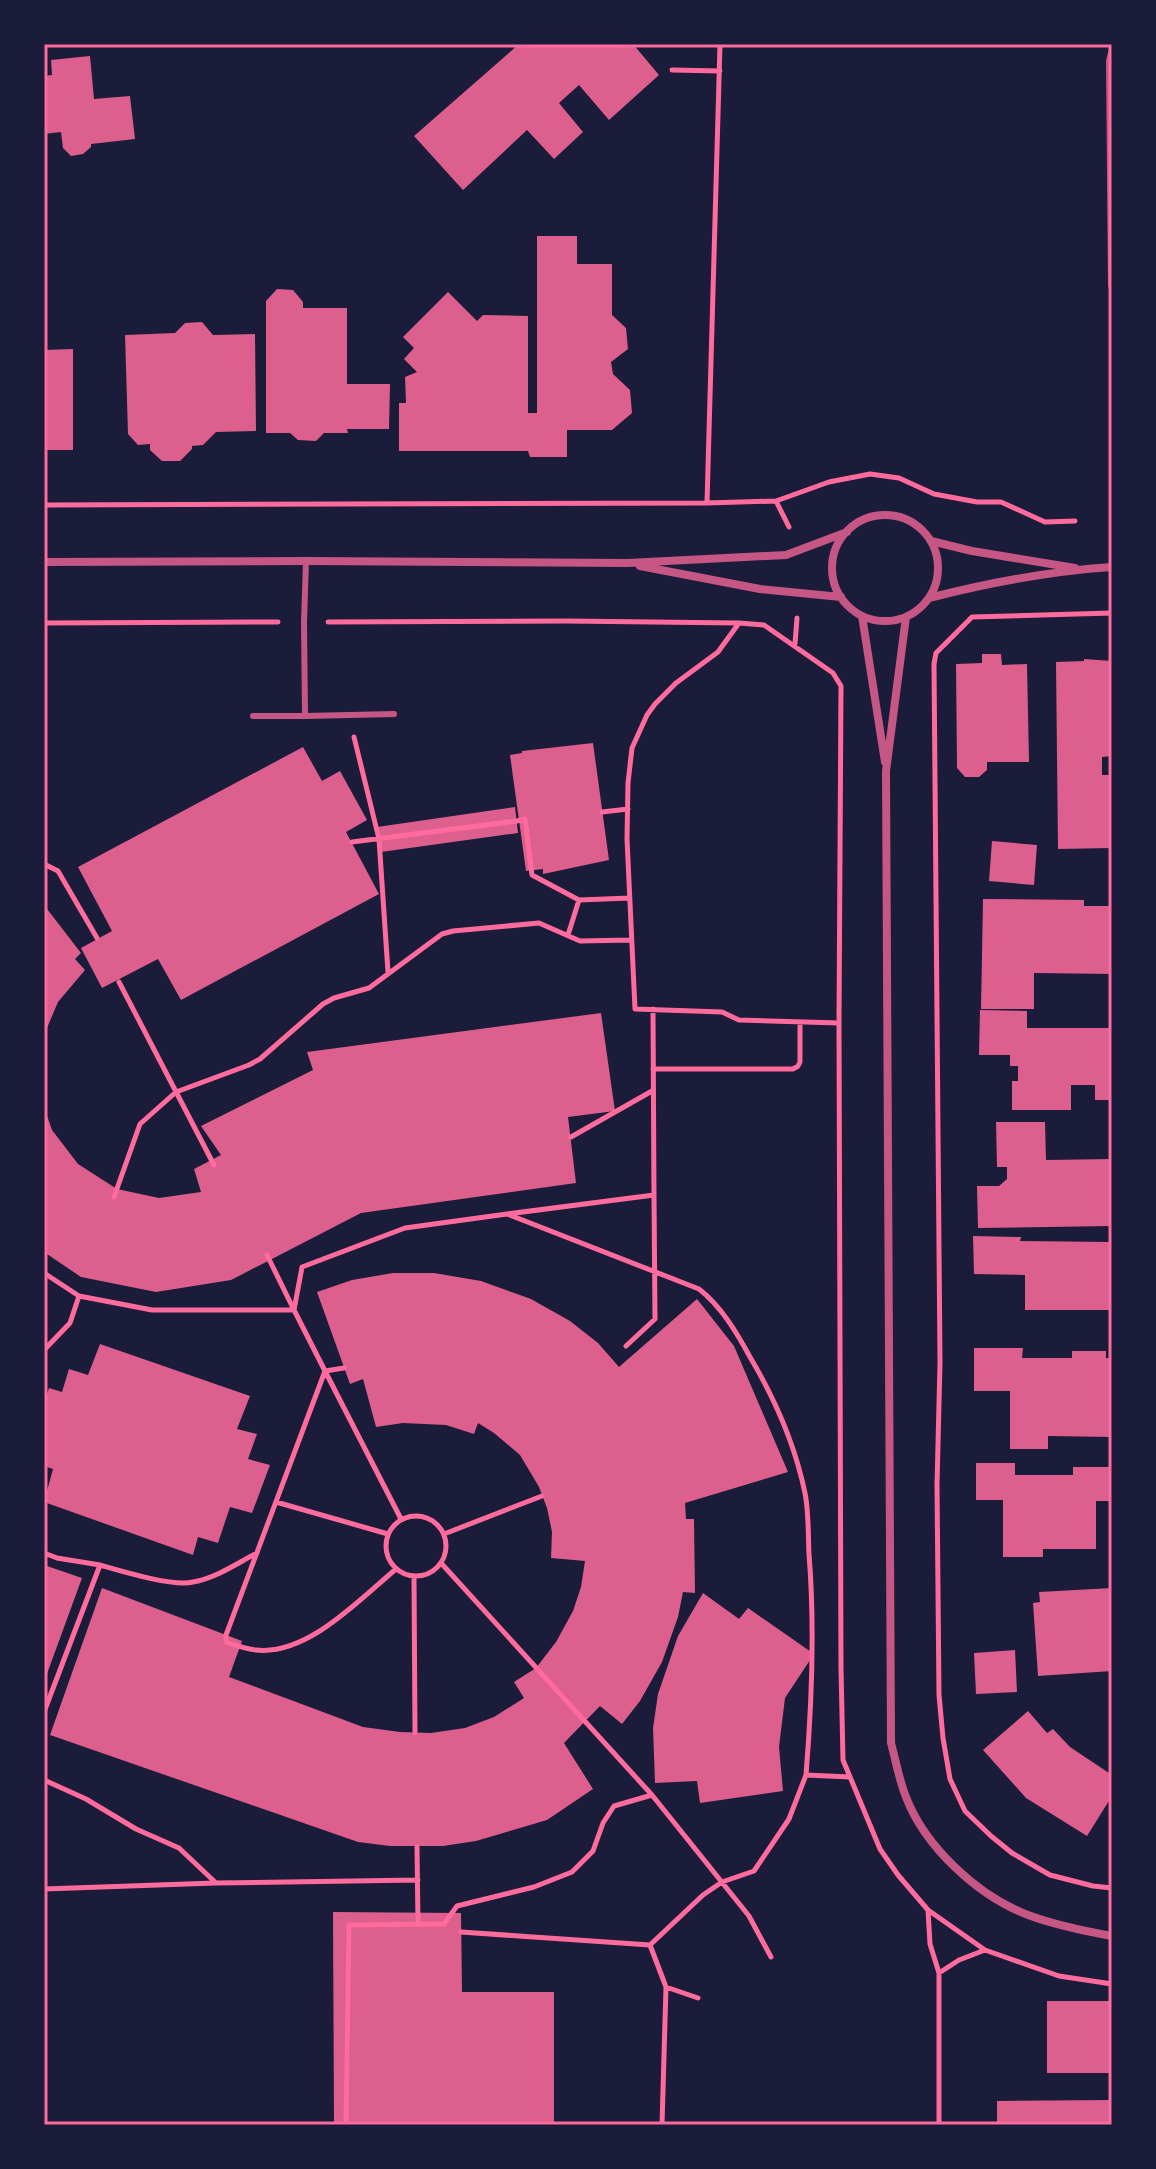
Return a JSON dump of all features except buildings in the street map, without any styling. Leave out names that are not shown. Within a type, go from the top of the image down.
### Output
[{"type":"street","points":[[1112,53],[1112,285]]},
{"type":"street","points":[[875,516],[907,520],[921,529],[931,541],[938,570],[929,598],[919,609],[891,621],[862,616],[850,608],[834,581],[832,563],[837,546],[847,532],[859,522],[875,516]]},
{"type":"street","points":[[44,562],[628,563],[786,555],[847,532]]},
{"type":"street","points":[[931,541],[972,551],[1084,569]]},
{"type":"street","points":[[628,563],[760,589],[841,597]]},
{"type":"street","points":[[929,598],[967,588],[1112,567]]},
{"type":"street","points":[[862,616],[886,771]]},
{"type":"street","points":[[906,617],[886,771],[891,1743],[906,1798],[929,1840],[954,1868],[981,1890],[1026,1915],[1112,1936]]},
{"type":"lane","points":[[305,716],[306,561]]},
{"type":"lane","points":[[253,716],[394,714]]},
{"type":"path","points":[[707,503],[720,44]]},
{"type":"path","points":[[672,70],[720,71]]},
{"type":"path","points":[[44,505],[776,501],[829,482],[870,474],[899,478],[934,494],[977,502],[1001,502],[1045,522],[1075,521]]},
{"type":"path","points":[[776,501],[793,535]]},
{"type":"path","points":[[44,623],[739,623],[764,625],[795,645],[797,610]]},
{"type":"path","points":[[1112,613],[972,617],[936,653],[934,664],[940,1363],[937,1500],[939,1695],[943,1738],[950,1779],[965,1811],[991,1836],[1012,1853],[1050,1875],[1112,1888]]},
{"type":"path","points":[[739,623],[718,652],[676,683],[647,715],[632,748],[627,839],[635,1009],[722,1012],[739,1020],[839,1023]]},
{"type":"path","points":[[348,715],[379,839],[388,973]]},
{"type":"path","points":[[602,812],[628,809]]},
{"type":"path","points":[[352,842],[525,819],[532,875],[579,900],[630,898]]},
{"type":"path","points":[[44,864],[58,871],[97,938]]},
{"type":"path","points":[[568,935],[579,900]]},
{"type":"path","points":[[114,1197],[140,1124],[176,1092],[260,1059],[323,1004],[369,988],[433,940],[453,931],[539,923],[580,941],[631,940]]},
{"type":"path","points":[[119,982],[214,1165]]},
{"type":"path","points":[[626,1346],[655,1319],[653,1009]]},
{"type":"path","points":[[653,1069],[793,1069],[800,1062],[800,1022]]},
{"type":"path","points":[[571,1137],[653,1090]]},
{"type":"path","points":[[294,1310],[302,1267],[405,1228],[654,1195]]},
{"type":"path","points":[[461,1932],[650,1945],[703,1895],[722,1882],[754,1871],[789,1819],[806,1775],[812,1685],[812,1591],[805,1495],[791,1445],[767,1386],[745,1347],[713,1300],[699,1289],[507,1214]]},
{"type":"path","points":[[267,1255],[401,1519]]},
{"type":"path","points":[[44,1273],[79,1296],[152,1310],[294,1310]]},
{"type":"path","points":[[44,1350],[70,1323],[79,1296]]},
{"type":"path","points":[[325,1371],[344,1368]]},
{"type":"path","points":[[325,1371],[226,1635],[226,1642],[257,1650],[288,1648],[317,1634],[396,1569]]},
{"type":"path","points":[[444,1534],[542,1496]]},
{"type":"path","points":[[276,1502],[388,1534]]},
{"type":"path","points":[[411,1516],[430,1519],[444,1534],[446,1543],[441,1563],[425,1575],[414,1576],[396,1569],[386,1553],[388,1534],[401,1519],[411,1516]]},
{"type":"path","points":[[44,1553],[143,1577],[190,1583],[222,1572],[257,1553]]},
{"type":"path","points":[[441,1563],[652,1795],[749,1916],[771,1957]]},
{"type":"path","points":[[44,1712],[100,1565]]},
{"type":"path","points":[[414,1576],[415,1733]]},
{"type":"path","points":[[806,1775],[850,1777]]},
{"type":"path","points":[[44,1780],[179,1848],[216,1883]]},
{"type":"path","points":[[346,2125],[349,1925],[444,1924],[457,1906],[534,1887],[572,1872],[593,1851],[603,1823],[614,1806],[652,1795]]},
{"type":"path","points":[[417,1847],[418,1924]]},
{"type":"path","points":[[44,1889],[418,1880]]},
{"type":"path","points":[[928,1910],[930,1944],[939,1973],[939,2125]]},
{"type":"path","points":[[650,1945],[666,1987],[662,2125]]},
{"type":"path","points":[[939,1973],[959,1960],[985,1950]]},
{"type":"path","points":[[666,1987],[698,1998]]}]
